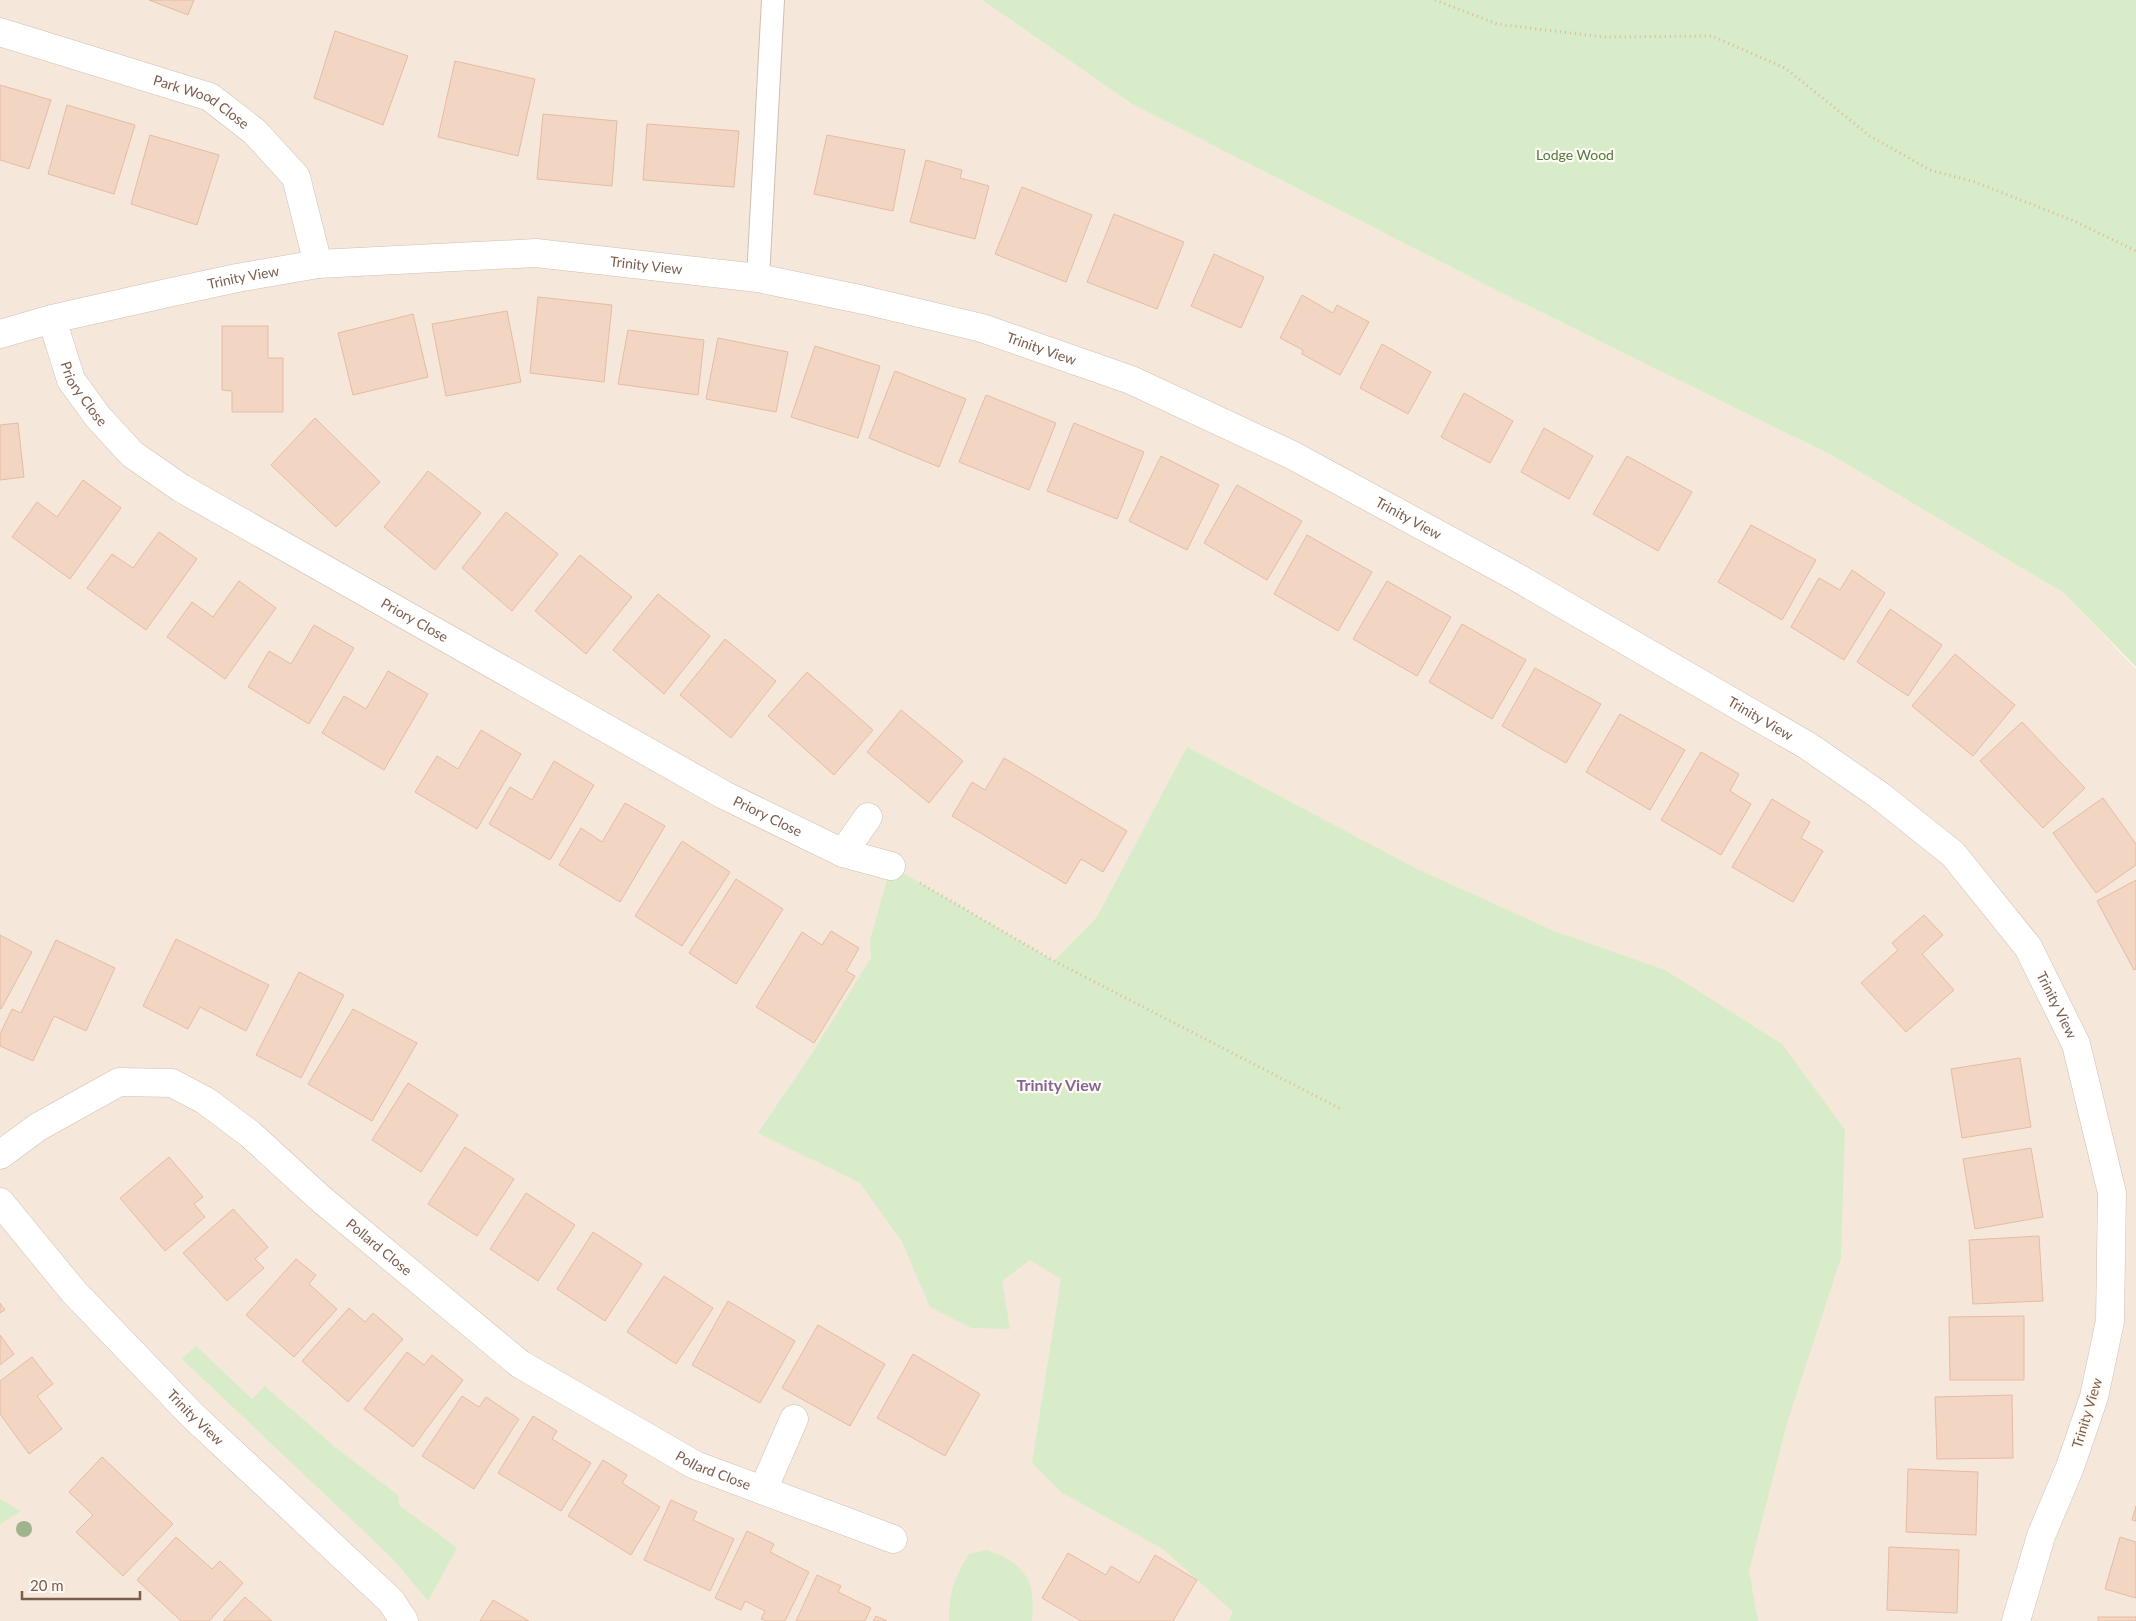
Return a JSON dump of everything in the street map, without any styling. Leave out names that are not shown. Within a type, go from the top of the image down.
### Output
[{"type":"street","name":"Park Wood Close","points":[[0,32],[210,97],[255,132],[296,176],[318,264]]},
{"type":"street","name":"Trinity View","points":[[0,334],[52,319],[236,278],[318,264],[536,253],[758,278],[864,300],[982,328],[1131,380],[1292,454],[1511,574],[1808,746],[1879,795],[1953,854],[2028,947],[2076,1044],[2112,1193],[2110,1321],[2094,1397],[2070,1467],[2041,1536],[2016,1621]]},
{"type":"street","name":"Priory Close","points":[[52,319],[71,380],[98,417],[132,454],[182,488],[724,795],[843,853],[891,866]]},
{"type":"street","points":[[843,853],[868,818]]},
{"type":"street","name":"Pollard Close","points":[[0,1155],[38,1127],[119,1082],[172,1083],[206,1102],[250,1134],[321,1199],[520,1364],[695,1465],[893,1539]]},
{"type":"street","name":"Trinity View","points":[[0,1202],[74,1292],[186,1408],[391,1601],[404,1621]]},
{"type":"street","name":"Pollard Close","points":[[763,1490],[794,1419]]},
{"type":"lane","points":[[758,278],[773,0]]},
{"type":"path","points":[[1435,0],[1497,24],[1603,37],[1712,36],[1785,68],[1870,136],[1930,170],[1976,182],[2074,221],[2136,251]]},
{"type":"path","points":[[891,866],[1054,962],[1341,1109]]},
{"type":"shaded area","points":[[0,0],[982,0],[1132,104],[1492,288],[1833,456],[2064,593],[2136,669],[2136,1621],[0,1621]]},
{"type":"green space","name":"Lodge Wood","points":[[982,0],[2136,0],[2136,667],[2064,593],[1833,456],[1492,288],[1132,104]]},
{"type":"green space","points":[[1187,747],[1417,869],[1554,931],[1665,970],[1782,1044],[1845,1130],[1841,1258],[1787,1423],[1749,1571],[1758,1621],[1228,1621],[1233,1612],[1163,1549],[1061,1492],[1032,1463],[1061,1279],[1030,1260],[1002,1281],[1010,1329],[971,1328],[930,1307],[902,1242],[860,1183],[758,1133],[813,1052],[871,958],[870,940],[891,866],[1054,961],[1097,917]]},
{"type":"green space","points":[[196,1346],[252,1399],[265,1386],[336,1448],[398,1495],[399,1505],[457,1548],[428,1601],[392,1558],[182,1359]]},
{"type":"green space","points":[[0,1499],[21,1511],[0,1524]]},
{"type":"green space","points":[[987,1550],[1011,1561],[1025,1575],[1030,1584],[1032,1594],[1032,1621],[949,1621],[951,1594],[960,1570],[969,1554]]},
{"type":"building","points":[[149,0],[194,0],[188,15]]},
{"type":"building","points":[[335,31],[408,56],[383,125],[314,98]]},
{"type":"building","points":[[455,61],[535,79],[518,156],[438,137]]},
{"type":"building","points":[[0,85],[51,100],[29,169],[0,160]]},
{"type":"building","points":[[67,105],[135,125],[114,194],[48,174]]},
{"type":"building","points":[[543,114],[617,121],[612,186],[537,179]]},
{"type":"building","points":[[647,124],[739,131],[734,187],[643,180]]},
{"type":"building","points":[[150,135],[219,155],[197,225],[131,204]]},
{"type":"building","points":[[827,135],[905,150],[893,211],[814,194]]},
{"type":"building","points":[[926,160],[962,170],[960,178],[989,186],[975,239],[910,222]]},
{"type":"building","points":[[1022,187],[1092,215],[1066,282],[995,254]]},
{"type":"building","points":[[1114,214],[1184,242],[1157,309],[1087,282]]},
{"type":"building","points":[[1214,254],[1264,277],[1241,328],[1191,306]]},
{"type":"building","points":[[1302,295],[1333,313],[1337,305],[1369,322],[1340,375],[1302,354],[1303,350],[1280,338]]},
{"type":"building","points":[[538,297],[612,305],[604,382],[530,373]]},
{"type":"building","points":[[507,311],[521,382],[446,396],[432,324]]},
{"type":"building","points":[[413,314],[428,377],[353,395],[338,333]]},
{"type":"building","points":[[222,326],[268,326],[268,358],[283,358],[283,412],[232,412],[232,391],[222,390]]},
{"type":"building","points":[[628,330],[704,340],[698,395],[618,384]]},
{"type":"building","points":[[718,338],[788,352],[776,412],[706,399]]},
{"type":"building","points":[[1382,344],[1431,372],[1408,414],[1360,388]]},
{"type":"building","points":[[815,346],[880,366],[858,438],[791,417]]},
{"type":"building","points":[[895,371],[966,399],[939,467],[869,438]]},
{"type":"building","points":[[1464,393],[1513,421],[1490,463],[1441,437]]},
{"type":"building","points":[[986,395],[1056,423],[1029,490],[959,462]]},
{"type":"building","points":[[315,418],[380,482],[336,527],[271,465]]},
{"type":"building","points":[[18,423],[24,477],[0,480],[0,425]]},
{"type":"building","points":[[1074,423],[1144,452],[1117,519],[1047,491]]},
{"type":"building","points":[[1544,428],[1593,456],[1569,499],[1521,472]]},
{"type":"building","points":[[1161,456],[1219,485],[1187,550],[1129,521]]},
{"type":"building","points":[[1627,456],[1692,492],[1658,551],[1593,514]]},
{"type":"building","points":[[428,471],[481,513],[435,570],[384,527]]},
{"type":"building","points":[[83,480],[121,508],[70,579],[12,537],[37,502],[57,517]]},
{"type":"building","points":[[1237,485],[1302,521],[1267,580],[1204,543]]},
{"type":"building","points":[[506,512],[558,554],[512,611],[462,568]]},
{"type":"building","points":[[1751,525],[1816,560],[1782,620],[1718,582]]},
{"type":"building","points":[[159,532],[197,559],[146,630],[87,588],[112,554],[133,568]]},
{"type":"building","points":[[1307,535],[1372,572],[1338,631],[1274,594]]},
{"type":"building","points":[[580,555],[632,597],[586,654],[535,611]]},
{"type":"building","points":[[1852,570],[1885,593],[1844,660],[1791,627],[1819,578],[1840,590]]},
{"type":"building","points":[[239,581],[276,608],[225,679],[167,637],[192,602],[213,617]]},
{"type":"building","points":[[1387,581],[1451,617],[1417,676],[1353,639]]},
{"type":"building","points":[[658,594],[710,636],[664,694],[613,650]]},
{"type":"building","points":[[1890,609],[1942,645],[1908,696],[1857,662]]},
{"type":"building","points":[[1462,624],[1526,660],[1492,719],[1429,682]]},
{"type":"building","points":[[314,625],[354,648],[309,724],[248,687],[269,651],[291,664]]},
{"type":"building","points":[[725,639],[776,681],[731,738],[680,695]]},
{"type":"building","points":[[1955,654],[2015,705],[1973,756],[1912,706]]},
{"type":"building","points":[[1535,668],[1601,704],[1566,763],[1502,726]]},
{"type":"building","points":[[388,671],[428,694],[384,770],[322,733],[344,696],[366,709]]},
{"type":"building","points":[[807,672],[873,730],[834,775],[768,716]]},
{"type":"building","points":[[901,710],[963,761],[929,803],[867,752]]},
{"type":"building","points":[[1620,714],[1685,750],[1650,810],[1586,772]]},
{"type":"building","points":[[2022,722],[2085,788],[2043,828],[1980,761]]},
{"type":"building","points":[[481,730],[521,754],[477,829],[415,792],[437,756],[458,769]]},
{"type":"building","points":[[1701,752],[1739,774],[1730,791],[1751,804],[1721,855],[1661,820]]},
{"type":"building","points":[[1004,758],[1127,831],[1103,872],[1081,859],[1066,884],[952,816],[972,782],[985,790]]},
{"type":"building","points":[[554,761],[594,785],[550,860],[489,824],[510,787],[532,800]]},
{"type":"building","points":[[2103,798],[2136,844],[2136,865],[2096,893],[2053,833]]},
{"type":"building","points":[[1772,799],[1810,822],[1801,838],[1823,851],[1793,902],[1732,867]]},
{"type":"building","points":[[625,803],[665,826],[620,902],[559,865],[581,828],[602,842]]},
{"type":"building","points":[[682,841],[730,872],[682,946],[635,916]]},
{"type":"building","points":[[736,879],[783,909],[736,984],[689,953]]},
{"type":"building","points":[[2136,880],[2136,969],[2134,970],[2097,901]]},
{"type":"building","points":[[1924,915],[1943,935],[1922,954],[1954,990],[1906,1032],[1861,983],[1898,950],[1892,943]]},
{"type":"building","points":[[831,931],[859,948],[846,971],[855,976],[814,1043],[756,1007],[802,932],[822,945]]},
{"type":"building","points":[[0,935],[32,952],[1,1009],[0,1008]]},
{"type":"building","points":[[176,939],[269,985],[246,1031],[200,1007],[188,1029],[143,1006]]},
{"type":"building","points":[[56,940],[115,968],[86,1031],[54,1016],[33,1061],[0,1046],[0,1034],[12,1009],[21,1013]]},
{"type":"building","points":[[299,972],[344,995],[301,1078],[256,1055]]},
{"type":"building","points":[[353,1009],[417,1043],[372,1121],[308,1084]]},
{"type":"building","points":[[2020,1058],[2031,1127],[1962,1138],[1951,1069]]},
{"type":"building","points":[[408,1083],[458,1115],[421,1172],[372,1140]]},
{"type":"building","points":[[465,1147],[514,1179],[477,1236],[428,1204]]},
{"type":"building","points":[[2031,1148],[2043,1217],[1975,1229],[1963,1159]]},
{"type":"building","points":[[169,1157],[203,1197],[194,1204],[205,1217],[165,1251],[120,1198]]},
{"type":"building","points":[[526,1193],[575,1225],[538,1281],[490,1249]]},
{"type":"building","points":[[233,1209],[268,1247],[255,1259],[264,1268],[227,1301],[183,1253]]},
{"type":"building","points":[[593,1232],[642,1264],[605,1321],[557,1289]]},
{"type":"building","points":[[2039,1236],[2043,1301],[1973,1304],[1969,1240]]},
{"type":"building","points":[[296,1259],[316,1275],[309,1284],[337,1309],[294,1357],[246,1315]]},
{"type":"building","points":[[664,1276],[713,1308],[676,1364],[627,1332]]},
{"type":"building","points":[[728,1301],[795,1341],[760,1403],[692,1365]]},
{"type":"building","points":[[0,1303],[5,1310],[0,1313]]},
{"type":"building","points":[[349,1308],[365,1322],[373,1313],[403,1339],[348,1402],[302,1361]]},
{"type":"building","points":[[2024,1316],[2024,1380],[1950,1380],[1949,1317]]},
{"type":"building","points":[[818,1325],[885,1364],[850,1426],[782,1388]]},
{"type":"building","points":[[0,1335],[14,1354],[0,1365]]},
{"type":"building","points":[[407,1352],[424,1365],[432,1355],[463,1380],[413,1447],[364,1409]]},
{"type":"building","points":[[913,1354],[980,1394],[945,1456],[877,1418]]},
{"type":"building","points":[[32,1357],[53,1384],[37,1396],[62,1429],[29,1454],[0,1414],[0,1381]]},
{"type":"building","points":[[2012,1395],[2013,1458],[1937,1459],[1935,1397]]},
{"type":"building","points":[[462,1396],[479,1407],[486,1397],[519,1419],[474,1489],[422,1456]]},
{"type":"building","points":[[533,1416],[557,1431],[552,1439],[591,1463],[561,1511],[498,1473]]},
{"type":"building","points":[[102,1457],[173,1524],[123,1576],[76,1532],[93,1515],[69,1492]]},
{"type":"building","points":[[603,1460],[627,1475],[622,1483],[660,1507],[631,1555],[568,1516]]},
{"type":"building","points":[[1908,1469],[1978,1472],[1976,1535],[1906,1532]]},
{"type":"building","points":[[671,1500],[697,1512],[693,1520],[734,1539],[710,1591],[644,1560]]},
{"type":"building","points":[[2136,1506],[2136,1521],[2132,1520]]},
{"type":"building","points":[[747,1531],[774,1544],[770,1552],[809,1572],[785,1621],[761,1619],[765,1611],[745,1601],[741,1610],[715,1598]]},
{"type":"building","points":[[176,1537],[212,1569],[220,1561],[243,1583],[209,1621],[181,1621],[137,1580]]},
{"type":"building","points":[[2120,1537],[2136,1542],[2136,1598],[2105,1589]]},
{"type":"building","points":[[1889,1547],[1959,1550],[1957,1613],[1887,1610]]},
{"type":"building","points":[[1068,1553],[1106,1575],[1111,1566],[1139,1583],[1155,1555],[1197,1580],[1173,1621],[1081,1621],[1042,1598]]},
{"type":"building","points":[[817,1575],[841,1586],[838,1592],[871,1608],[865,1621],[796,1621]]},
{"type":"building","points":[[245,1597],[272,1621],[223,1621]]},
{"type":"building","points":[[493,1600],[529,1621],[480,1621]]},
{"type":"building","points":[[876,1616],[887,1621],[873,1621]]},
{"type":"building","points":[[2098,1617],[2136,1617],[2136,1621],[2098,1621]]},
{"type":"district","name":"Trinity View","points":[[1059,1085]]}]
